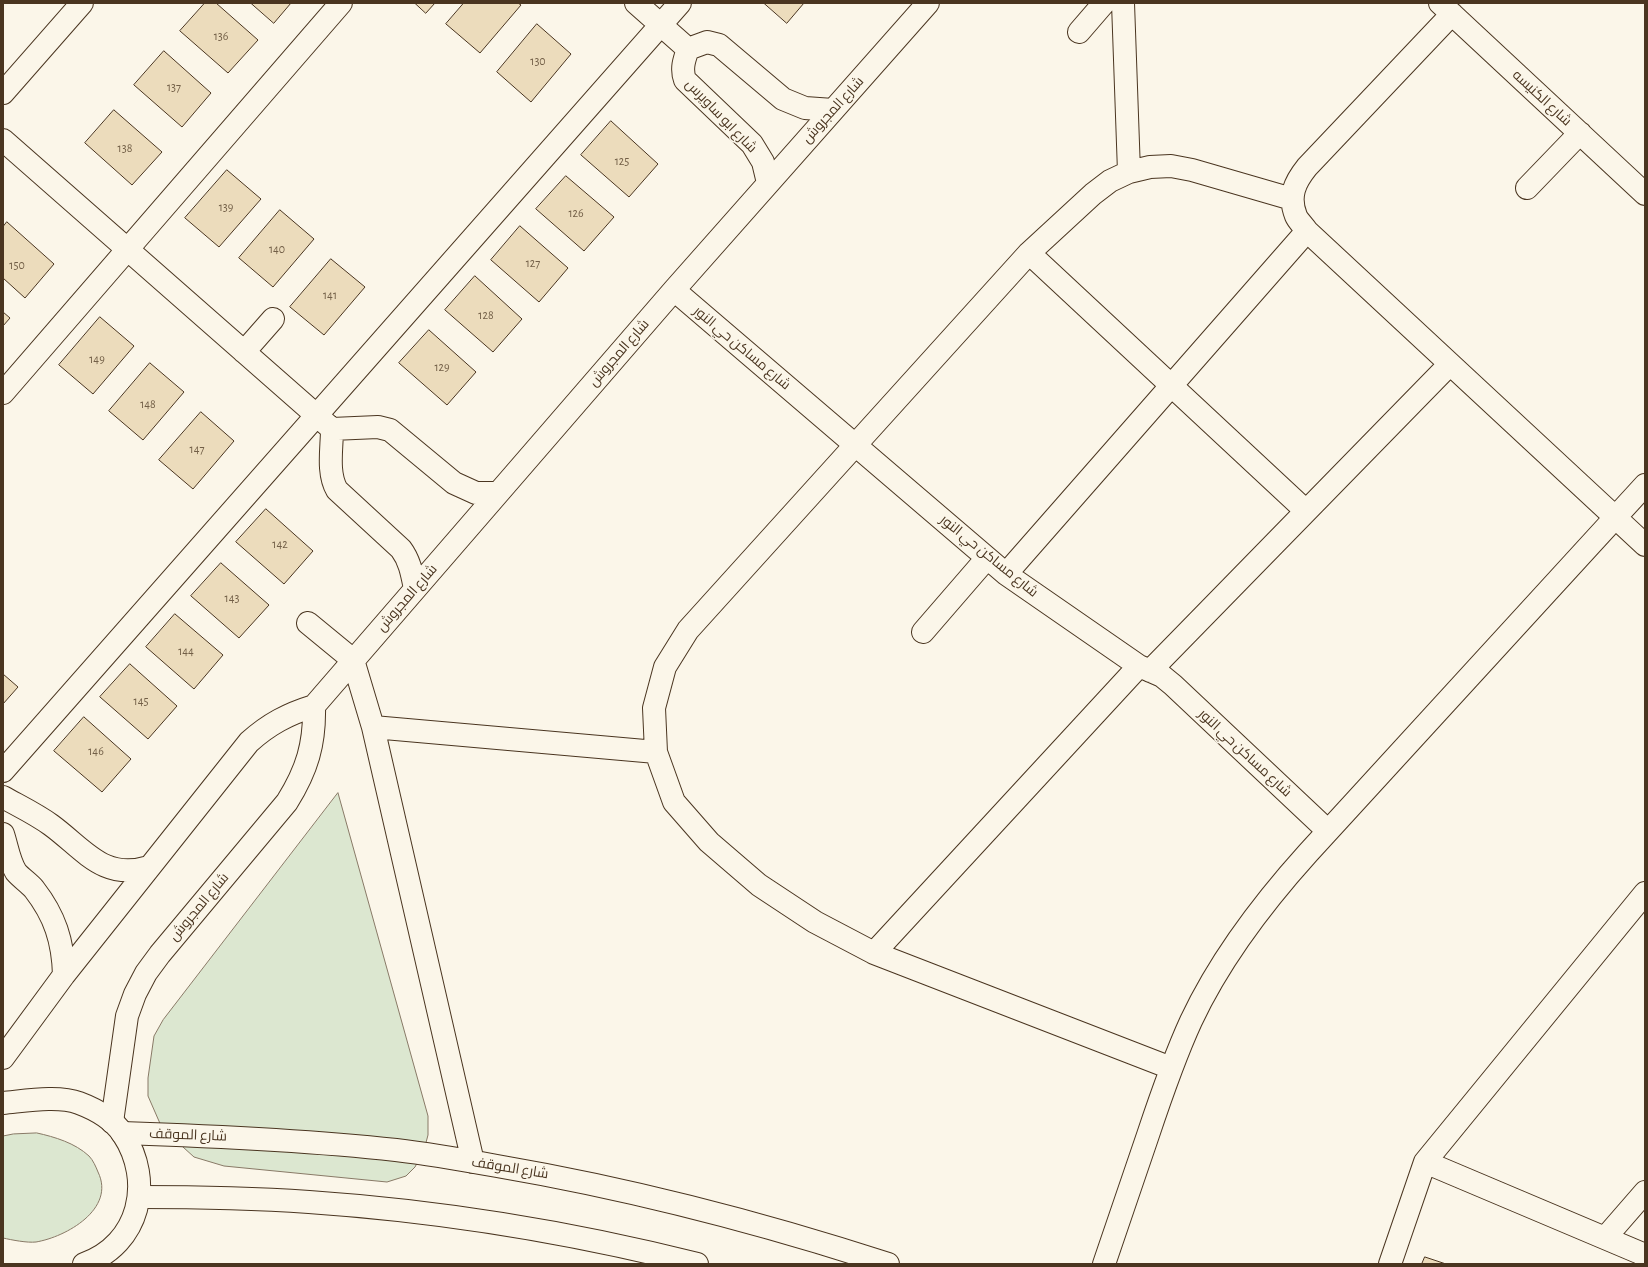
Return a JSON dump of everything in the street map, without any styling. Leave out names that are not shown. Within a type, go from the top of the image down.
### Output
[{"type":"street","points":[[3,92],[82,3]]},
{"type":"street","points":[[3,393],[341,3]]},
{"type":"street","points":[[636,3],[688,49],[707,42],[719,45],[783,99],[805,108],[832,110]]},
{"type":"street","points":[[3,771],[324,422],[680,3]]},
{"type":"street","name":"شارع المجروش","points":[[3,1058],[64,975],[249,742],[264,729],[282,718],[314,706],[674,290],[928,3]]},
{"type":"street","points":[[1079,32],[1104,3]]},
{"type":"street","points":[[1123,3],[1129,172]]},
{"type":"street","points":[[1446,8],[1307,166],[1296,181],[1292,199],[1296,216],[1307,231],[1645,545]]},
{"type":"street","name":"شارع الكنيسه","points":[[1446,8],[1645,194]]},
{"type":"street","name":"شارع ابو ساويرس","points":[[688,49],[683,64],[683,75],[685,80],[752,144],[762,162],[768,183]]},
{"type":"street","points":[[1527,188],[1580,133]]},
{"type":"street","points":[[3,140],[324,422],[378,427],[390,430],[454,484],[476,493],[497,493]]},
{"type":"street","points":[[1171,1068],[874,953],[815,922],[760,885],[709,842],[674,802],[656,752],[654,708],[665,667],[688,630],[1029,253],[1093,194],[1110,181],[1129,172],[1150,167],[1171,166],[1192,170],[1292,199]]},
{"type":"street","points":[[1006,574],[1307,231]]},
{"type":"street","points":[[1029,253],[1306,511]]},
{"type":"street","name":"شارع مساكن حي النور","points":[[674,290],[1006,574],[1145,668],[1162,676],[1173,685],[1328,831]]},
{"type":"street","points":[[244,352],[273,319]]},
{"type":"street","points":[[874,953],[1145,668],[1306,511],[1450,364]]},
{"type":"street","points":[[324,422],[334,485],[337,490],[401,549],[411,568],[415,589]]},
{"type":"street","points":[[1104,1264],[1171,1068],[1194,1014],[1215,975],[1243,932],[1274,891],[1645,485]]},
{"type":"street","points":[[923,632],[987,558]]},
{"type":"street","points":[[308,623],[353,660],[373,727],[473,1162]]},
{"type":"street","name":"شارع المجروش","points":[[117,1127],[127,1016],[135,994],[146,973],[160,954],[287,802],[308,762],[312,744],[314,706]]},
{"type":"street","points":[[373,727],[656,752]]},
{"type":"street","points":[[3,796],[50,824],[100,863],[111,869],[124,872],[137,871],[149,867]]},
{"type":"street","points":[[3,834],[15,868],[44,903],[54,921],[64,956],[64,975]]},
{"type":"street","points":[[1390,1264],[1425,1162],[1645,893]]},
{"type":"street","points":[[3,1103],[56,1099],[77,1102],[96,1110],[117,1127],[135,1156],[140,1176],[139,1197],[134,1216],[124,1235],[110,1250],[93,1261],[84,1264]]},
{"type":"street","name":"شارع الموقف","points":[[117,1127],[397,1150],[570,1178],[740,1219],[888,1264]]},
{"type":"street","points":[[1425,1162],[1645,1255]]},
{"type":"street","points":[[1605,1238],[1645,1192]]},
{"type":"street","points":[[139,1197],[224,1198],[308,1202],[400,1210],[477,1220],[560,1234],[644,1251],[697,1264]]},
{"type":"street","points":[[118,1264],[124,1235]]},
{"type":"green space","points":[[338,793],[428,1116],[428,1135],[424,1150],[415,1167],[406,1176],[387,1182],[224,1166],[194,1157],[162,1128],[148,1096],[148,1078],[154,1036],[163,1020]]},
{"type":"green space","points":[[37,1133],[51,1136],[78,1147],[89,1156],[98,1172],[102,1185],[100,1198],[94,1209],[85,1219],[61,1234],[36,1242],[24,1242],[3,1238],[3,1136]]},
{"type":"building","points":[[205,3],[216,3],[258,40],[228,73],[180,31]]},
{"type":"building","points":[[251,3],[291,3],[274,23]]},
{"type":"building","points":[[415,3],[435,3],[426,13]]},
{"type":"building","points":[[464,3],[518,3],[521,5],[480,53],[446,24]]},
{"type":"building","points":[[764,3],[804,3],[787,23]]},
{"type":"building","points":[[537,24],[571,54],[531,102],[497,72]]},
{"type":"building","points":[[164,51],[211,93],[182,127],[134,85]]},
{"type":"building","points":[[114,110],[162,152],[132,185],[85,143]]},
{"type":"building","points":[[611,121],[658,164],[629,197],[581,155]]},
{"type":"building","points":[[227,170],[261,199],[219,247],[185,218]]},
{"type":"building","points":[[566,176],[614,217],[584,251],[536,209]]},
{"type":"building","points":[[280,210],[314,239],[273,287],[239,258]]},
{"type":"building","points":[[7,222],[54,264],[25,298],[3,278],[3,227]]},
{"type":"building","points":[[520,226],[568,268],[539,302],[491,260]]},
{"type":"building","points":[[331,259],[365,287],[324,335],[290,307]]},
{"type":"building","points":[[475,276],[522,319],[493,352],[445,310]]},
{"type":"building","points":[[3,312],[10,318],[3,326]]},
{"type":"building","points":[[100,317],[134,346],[93,394],[59,365]]},
{"type":"building","points":[[429,330],[476,372],[447,405],[399,363]]},
{"type":"building","points":[[150,363],[184,392],[143,440],[109,411]]},
{"type":"building","points":[[201,412],[234,441],[193,489],[159,460]]},
{"type":"building","points":[[266,509],[313,551],[284,584],[236,542]]},
{"type":"building","points":[[221,563],[269,605],[239,638],[191,596]]},
{"type":"building","points":[[175,614],[223,655],[194,689],[146,647]]},
{"type":"building","points":[[130,664],[177,706],[148,739],[100,697]]},
{"type":"building","points":[[3,674],[18,687],[3,704]]},
{"type":"building","points":[[84,717],[131,759],[102,792],[54,751]]},
{"type":"building","points":[[1425,1257],[1446,1264],[1422,1264]]}]
